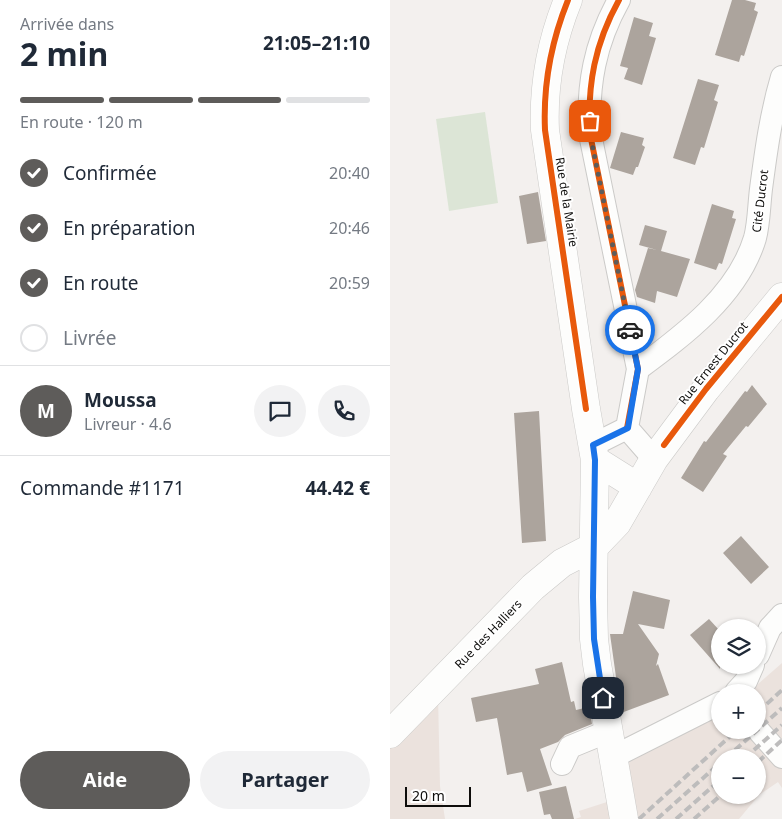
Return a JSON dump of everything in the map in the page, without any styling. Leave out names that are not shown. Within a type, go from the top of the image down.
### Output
[{"type":"main road","name":"Rue de la Mairie","points":[[568,0],[552,47],[544,104],[544,130],[594,453],[594,639],[624,819]]},
{"type":"main road","name":"Rue Ernest Ducrot","points":[[638,487],[659,452],[706,388],[782,297]]},
{"type":"main road","points":[[594,453],[638,487]]},
{"type":"main road","name":"Rue des Halliers","points":[[390,734],[534,587],[562,563],[595,546],[617,523],[638,487]]},
{"type":"main road","points":[[562,563],[585,520],[594,491]]},
{"type":"street","points":[[594,453],[628,428],[638,369],[590,134],[591,80],[600,43],[609,17],[619,0]]},
{"type":"street","name":"Cité Ducrot","points":[[638,369],[700,320],[724,294],[747,257],[755,237],[770,127],[782,77]]},
{"type":"street","points":[[628,428],[659,452]]},
{"type":"street","points":[[766,637],[770,628],[782,615]]},
{"type":"street","points":[[562,764],[570,747],[611,744],[711,706]]},
{"type":"street","points":[[766,739],[782,757]]},
{"type":"shaded area","points":[[782,663],[782,788],[778,782],[766,790],[766,749],[711,749],[711,804],[752,804],[739,819],[575,819],[581,817],[579,811],[607,802],[627,762],[711,718],[711,739],[766,739],[766,684],[758,684]]},
{"type":"shaded area","points":[[438,696],[440,786],[445,819],[390,819],[390,747]]},
{"type":"green space","points":[[485,112],[498,203],[449,211],[436,119]]},
{"type":"building","points":[[732,0],[745,0],[756,3],[754,10],[758,12],[744,56],[741,55],[739,62],[715,55]]},
{"type":"building","points":[[634,17],[653,23],[649,36],[656,38],[642,85],[624,79],[628,68],[620,66]]},
{"type":"building","points":[[698,79],[719,85],[714,100],[718,102],[704,148],[701,147],[695,165],[673,158]]},
{"type":"building","points":[[621,132],[644,138],[642,145],[645,147],[633,175],[610,168]]},
{"type":"building","points":[[538,192],[546,241],[527,244],[519,196]]},
{"type":"building","points":[[712,204],[734,211],[732,218],[736,219],[722,264],[719,263],[716,270],[694,263]]},
{"type":"building","points":[[645,225],[667,231],[661,251],[690,259],[677,297],[657,291],[655,303],[637,297],[635,290],[648,248],[657,250],[639,245]]},
{"type":"building","points":[[752,385],[767,404],[723,454],[727,456],[703,492],[681,478],[704,441],[706,442],[745,391],[747,392]]},
{"type":"building","points":[[539,411],[546,541],[522,543],[514,413]]},
{"type":"building","points":[[741,536],[769,567],[751,584],[723,553]]},
{"type":"building","points":[[633,591],[670,600],[664,629],[638,624],[659,654],[656,666],[658,664],[669,695],[621,713],[610,634],[623,634]]},
{"type":"building","points":[[709,619],[711,621],[711,659],[690,635]]},
{"type":"building","points":[[562,662],[571,702],[574,701],[576,710],[589,707],[592,724],[565,735],[558,742],[540,749],[552,785],[527,792],[522,772],[507,775],[497,718],[476,722],[471,698],[539,684],[535,669]]},
{"type":"building","points":[[566,786],[574,819],[552,819],[550,814],[544,815],[539,792]]},
{"type":"railway","points":[[766,705],[782,690]]},
{"type":"railway","points":[[736,749],[782,708]]},
{"type":"railway","points":[[755,749],[782,725]]},
{"type":"railway","points":[[639,819],[727,739]]},
{"type":"railway","points":[[766,755],[782,740]]},
{"type":"railway","points":[[657,819],[711,771]]},
{"type":"railway","points":[[676,819],[711,788]]},
{"type":"railway","points":[[694,819],[711,804]]},
{"type":"cycle path","points":[[568,0],[549,64],[545,97],[545,130],[586,409]]},
{"type":"cycle path","points":[[619,0],[598,48],[594,65],[589,116],[590,134],[638,369],[627,428]]},
{"type":"cycle path","points":[[664,445],[706,389],[782,297]]},
{"type":"way so far","points":[[590,121],[590,134],[630,330]]},
{"type":"route","points":[[603,698],[594,639],[595,460],[593,445],[628,428],[638,369],[630,330]]}]
